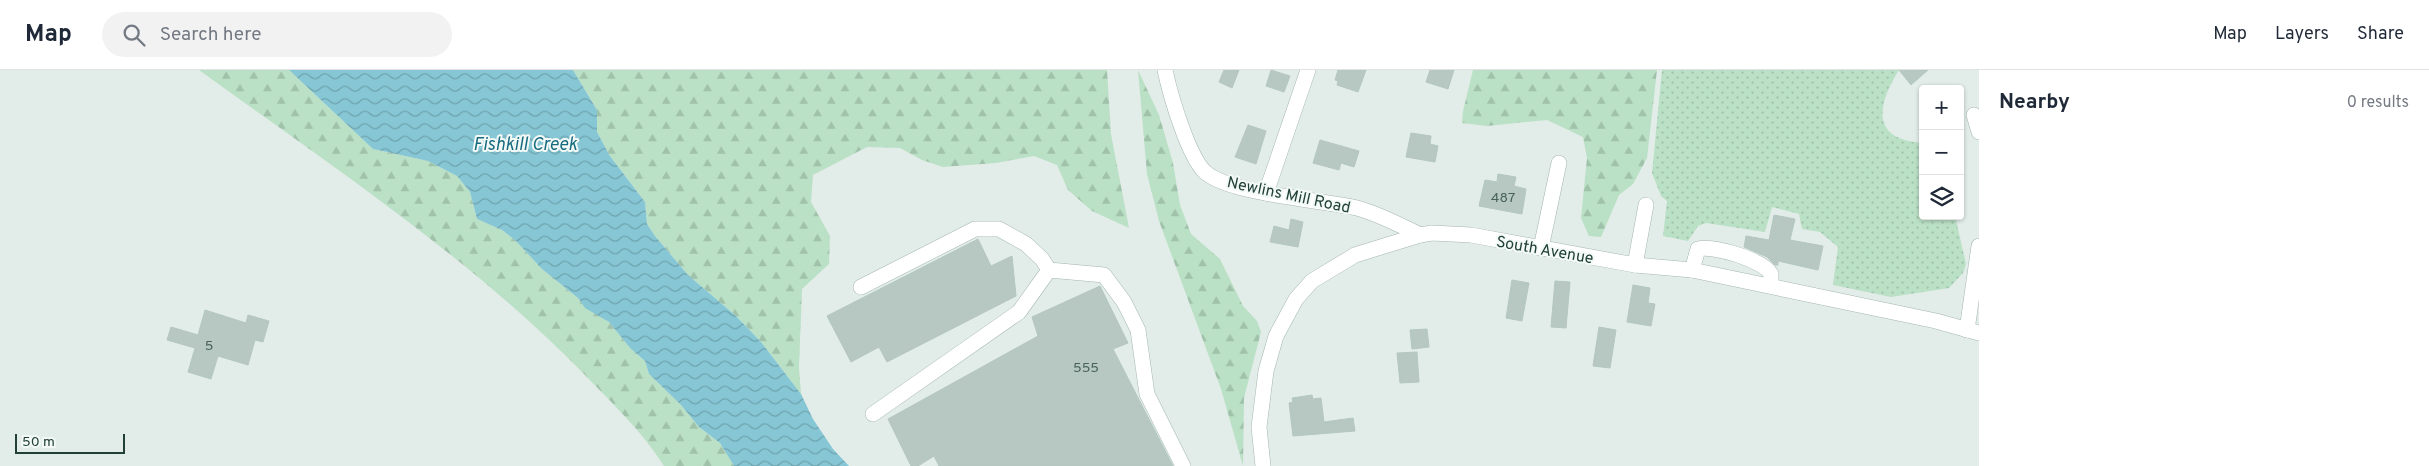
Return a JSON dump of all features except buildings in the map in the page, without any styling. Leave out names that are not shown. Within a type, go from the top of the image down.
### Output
[{"type":"street","name":"Newlins Mill Road","points":[[1165,70],[1179,118],[1201,168],[1207,174],[1226,183],[1266,193],[1358,208],[1392,221],[1420,235]]},
{"type":"street","points":[[1266,193],[1308,70]]},
{"type":"street","points":[[1974,115],[1979,132]]},
{"type":"street","points":[[1541,248],[1559,163]]},
{"type":"street","points":[[1636,265],[1646,205]]},
{"type":"street","points":[[861,287],[976,229],[998,229],[1026,244],[1042,259],[1049,270]]},
{"type":"street","name":"South Avenue","points":[[1263,466],[1259,427],[1266,370],[1276,336],[1296,299],[1312,281],[1355,255],[1420,235],[1461,234],[1636,265],[1692,270],[1973,331]]},
{"type":"street","points":[[1973,331],[1979,246]]},
{"type":"street","points":[[1692,270],[1698,249],[1715,250],[1754,260],[1766,267],[1771,274],[1771,286]]},
{"type":"street","points":[[874,414],[1019,312],[1049,270]]},
{"type":"street","points":[[1049,270],[1104,275],[1124,302],[1138,330],[1147,394],[1183,466]]},
{"type":"green space","points":[[199,70],[289,70],[373,149],[428,161],[457,176],[470,192],[477,219],[502,230],[516,241],[542,269],[578,298],[585,307],[609,322],[630,348],[645,361],[649,374],[681,405],[699,427],[720,443],[734,466],[664,466],[636,429],[604,394],[538,330],[492,289],[397,213]]},
{"type":"green space","points":[[573,70],[1107,70],[1111,134],[1129,228],[1092,211],[1068,190],[1057,165],[1034,156],[996,163],[943,167],[922,160],[900,148],[867,147],[813,175],[811,202],[830,236],[829,264],[802,289],[799,367],[801,394],[761,342],[736,316],[688,275],[655,236],[647,224],[645,202],[610,156],[597,132],[597,110]]},
{"type":"green space","points":[[1138,70],[1159,115],[1173,163],[1180,205],[1191,234],[1220,259],[1243,306],[1257,321],[1261,332],[1244,398],[1243,466],[1221,389],[1159,221],[1147,174]]},
{"type":"green space","points":[[1473,70],[1657,70],[1647,158],[1633,184],[1619,195],[1601,237],[1589,236],[1581,218],[1587,158],[1583,137],[1547,120],[1487,126],[1462,123]]},
{"type":"green space","points":[[1662,70],[1899,70],[1886,96],[1883,108],[1886,128],[1894,135],[1919,142],[1919,220],[1956,220],[1966,264],[1963,273],[1949,288],[1891,297],[1833,285],[1838,247],[1820,232],[1802,229],[1799,214],[1772,207],[1765,232],[1706,223],[1698,226],[1688,241],[1663,236],[1667,201],[1661,196],[1652,173]]},
{"type":"water","name":"Fishkill Creek","points":[[289,70],[573,70],[597,110],[597,132],[610,156],[645,202],[647,224],[655,236],[688,275],[736,316],[761,342],[801,394],[813,419],[833,449],[849,466],[734,466],[720,443],[699,427],[681,405],[649,374],[645,361],[630,348],[609,322],[585,308],[578,298],[542,269],[516,241],[502,230],[477,219],[470,192],[457,176],[428,161],[373,149]]}]
